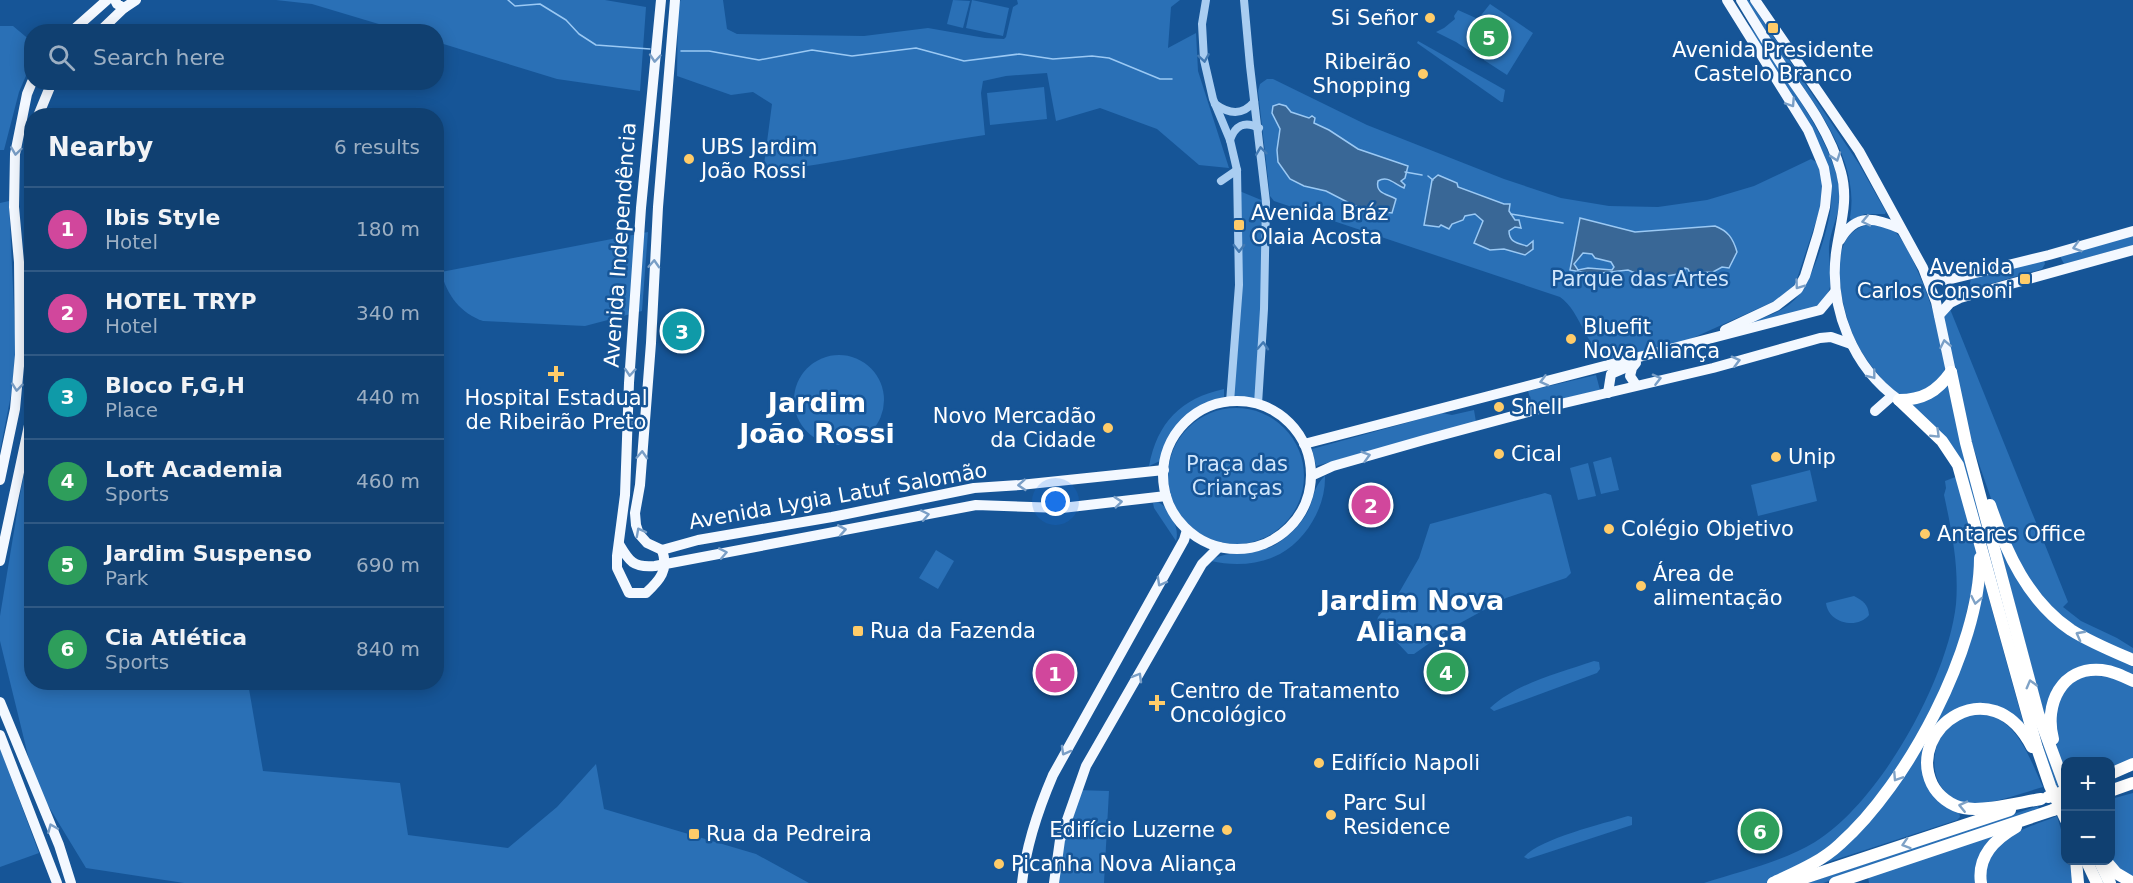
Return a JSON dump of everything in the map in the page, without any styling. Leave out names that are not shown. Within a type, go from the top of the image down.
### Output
[{"type":"highway","points":[[1896,398],[1911,400],[1923,397],[1939,387],[1951,372]]},
{"type":"highway","points":[[1951,372],[1966,443],[2040,720],[2061,777]]},
{"type":"highway","points":[[1896,398],[1942,441],[1954,456],[2037,748],[2047,794]]},
{"type":"highway","points":[[1966,443],[2009,554],[2038,599],[2071,630],[2133,660]]},
{"type":"highway","points":[[1773,883],[1813,863],[1840,844],[1869,815],[1908,758],[1938,706],[1958,663],[1978,592],[1980,542]]},
{"type":"highway","points":[[2061,771],[2050,725],[2050,712],[2058,691],[2073,676],[2089,670],[2110,671],[2133,681]]},
{"type":"highway","points":[[2047,794],[1972,809],[1962,808],[1947,801],[1933,786],[1928,770],[1929,752],[1937,734],[1949,720],[1966,711],[1983,708],[2000,712],[2012,720],[2023,732],[2047,794],[2061,813]]},
{"type":"highway","points":[[2115,773],[2133,764]]},
{"type":"highway","points":[[2115,774],[2133,769]]},
{"type":"highway","points":[[2115,789],[2133,783]]},
{"type":"highway","points":[[1790,883],[2061,789]]},
{"type":"highway","points":[[2115,795],[2133,791]]},
{"type":"highway","points":[[1835,883],[2061,807]]},
{"type":"highway","points":[[1981,883],[1982,866],[1991,846],[2003,835],[2048,811]]},
{"type":"highway","points":[[2076,865],[2078,883]]},
{"type":"highway","points":[[2088,865],[2097,883]]},
{"type":"highway","points":[[2101,865],[2110,883]]},
{"type":"highway","points":[[2109,865],[2123,879],[2133,883]]},
{"type":"main road","points":[[80,24],[107,0]]},
{"type":"main road","points":[[115,0],[124,8]]},
{"type":"main road","points":[[107,24],[136,0]]},
{"type":"main road","name":"Avenida Independência","points":[[661,0],[641,208],[629,383],[625,495],[617,568],[629,593],[646,593],[662,574],[665,565]]},
{"type":"main road","name":"Avenida Independência","points":[[662,550],[647,543],[639,534],[635,513],[640,486],[658,207],[675,0]]},
{"type":"main road","points":[[1698,342],[1776,306],[1798,289],[1806,276],[1818,234],[1825,207],[1827,186],[1824,168],[1808,130],[1727,0]]},
{"type":"main road","points":[[1741,0],[1816,115],[1834,149],[1845,190],[1845,206],[1838,243],[1836,292],[1851,344],[1875,379],[1896,398],[1875,411]]},
{"type":"main road","points":[[1755,0],[1847,133],[1926,275],[1939,315],[1951,372]]},
{"type":"main road","points":[[24,108],[29,90]]},
{"type":"main road","points":[[41,108],[49,90]]},
{"type":"main road","points":[[0,480],[15,409],[20,355],[20,283],[14,207],[15,154],[24,109]]},
{"type":"main road","points":[[1838,243],[1845,231],[1865,220],[1882,220],[1901,229]]},
{"type":"main road","points":[[1926,275],[1943,280],[1964,276],[2133,231]]},
{"type":"main road","points":[[1939,315],[1950,303],[1970,295],[2133,250]]},
{"type":"main road","points":[[1964,276],[1970,295]]},
{"type":"main road","points":[[1305,444],[1820,310],[1836,292]]},
{"type":"main road","points":[[1311,476],[1333,466],[1539,409],[1713,368],[1820,338],[1831,337],[1851,344]]},
{"type":"main road","points":[[1608,393],[1611,374],[1657,354]]},
{"type":"main road","points":[[1636,363],[1630,376],[1636,385]]},
{"type":"main road","points":[[1230,402],[1258,404],[1286,419],[1305,444],[1310,460],[1311,476],[1308,497],[1299,516],[1275,539],[1257,546],[1238,549],[1219,547],[1200,539],[1187,530],[1171,508],[1166,496],[1164,470],[1166,455],[1172,442],[1190,419],[1202,411],[1230,402]]},
{"type":"main road","points":[[0,561],[24,448]]},
{"type":"main road","name":"Avenida Lygia Latuf Salomão","points":[[662,550],[716,537],[987,486],[1020,485],[1164,470]]},
{"type":"main road","name":"Avenida Lygia Latuf Salomão","points":[[665,565],[976,505],[1038,509],[1062,508],[1166,496]]},
{"type":"main road","points":[[867,509],[869,518],[867,526]]},
{"type":"main road","points":[[1022,883],[1027,850],[1037,813],[1055,770],[1181,547],[1187,530]]},
{"type":"main road","points":[[619,544],[628,558],[636,565],[645,567],[665,565],[662,550]]},
{"type":"main road","points":[[1054,883],[1060,840],[1086,766],[1202,564],[1219,547]]},
{"type":"main road","points":[[0,702],[59,845],[70,883]]},
{"type":"main road","points":[[0,735],[57,883]]},
{"type":"street","points":[[1206,0],[1202,43],[1214,104],[1230,140],[1237,170],[1239,285],[1230,402]]},
{"type":"street","points":[[1244,0],[1266,202],[1264,309],[1258,404]]},
{"type":"street","points":[[1214,104],[1226,110],[1239,112],[1247,109],[1254,102]]},
{"type":"street","points":[[1230,140],[1239,125],[1248,124],[1258,128]]},
{"type":"street","points":[[1221,181],[1237,170]]},
{"type":"green space","points":[[276,0],[605,0],[646,7],[640,91],[557,79],[444,44],[444,24],[379,24],[312,4]]},
{"type":"green space","points":[[681,0],[723,0],[727,29],[737,34],[864,36],[928,28],[1004,39],[1013,7],[1018,4],[1017,0],[1180,0],[1171,7],[1168,48],[1196,33],[1198,71],[1229,168],[1199,165],[1157,129],[1100,108],[1056,121],[1047,73],[1006,76],[983,81],[981,93],[985,135],[763,172],[772,104],[753,92],[731,95],[677,76],[678,4]]},
{"type":"green space","points":[[953,0],[970,1],[963,28],[947,24]]},
{"type":"green space","points":[[972,0],[1009,8],[1003,36],[966,28]]},
{"type":"green space","points":[[1745,0],[1749,0],[1859,164],[1886,212],[1885,214],[1865,214],[1851,220],[1849,177],[1834,137]]},
{"type":"green space","points":[[1490,4],[1533,33],[1507,75],[1456,42],[1436,32],[1455,19],[1454,16],[1458,10],[1478,19]]},
{"type":"green space","points":[[1746,23],[1759,38],[1813,122],[1831,160],[1840,194],[1839,208],[1829,247],[1831,281],[1827,295],[1813,308],[1745,325],[1781,310],[1798,296],[1812,272],[1826,230],[1831,206],[1830,178]]},
{"type":"green space","points":[[0,26],[13,26],[24,35],[24,80],[4,150],[0,150]]},
{"type":"green space","points":[[1418,41],[1505,90],[1503,102],[1417,43]]},
{"type":"green space","name":"Parque das Artes","points":[[1267,79],[1273,79],[1367,125],[1504,179],[1561,198],[1609,206],[1658,207],[1707,200],[1754,186],[1811,159],[1818,163],[1822,183],[1820,209],[1796,282],[1777,300],[1684,342],[1609,359],[1595,348],[1567,303],[1560,297],[1274,201],[1270,196],[1258,91],[1260,84]]},
{"type":"green space","points":[[1044,87],[1047,119],[990,125],[987,93]]},
{"type":"green space","points":[[1237,190],[1266,202],[1256,399],[1230,395],[1239,285]]},
{"type":"green space","points":[[9,201],[16,353],[11,395],[0,451],[0,203]]},
{"type":"green space","points":[[1871,224],[1893,230],[1910,254],[1928,296],[1945,357],[1945,369],[1937,384],[1908,396],[1893,392],[1870,364],[1854,337],[1844,307],[1839,272],[1841,255],[1846,241],[1856,230]]},
{"type":"green space","points":[[648,232],[642,311],[585,326],[483,321],[475,318],[461,308],[451,296],[444,280],[444,271]]},
{"type":"green space","points":[[2133,233],[2133,245],[2064,264],[2060,256]]},
{"type":"green space","points":[[2044,260],[2045,264],[2042,269],[1973,289],[1970,284],[1971,278]]},
{"type":"green space","points":[[1950,309],[2068,602],[2063,607],[2081,621],[2133,648],[2133,656],[2085,636],[2040,598],[2003,533],[1971,441],[1941,316]]},
{"type":"green space","points":[[839,355],[856,358],[871,368],[881,383],[884,400],[881,417],[871,432],[856,442],[839,445],[822,442],[807,432],[797,417],[794,400],[797,383],[807,368],[822,358]]},
{"type":"green space","points":[[1596,375],[1600,390],[1532,406],[1528,391]]},
{"type":"green space","points":[[1947,384],[2059,786],[2055,788],[1963,466],[1909,404]]},
{"type":"green space","points":[[1224,389],[1224,397],[1201,407],[1182,420],[1168,438],[1160,461],[1149,466],[1158,437],[1173,415],[1195,399]]},
{"type":"green space","name":"Praça das Crianças","points":[[1236,408],[1262,413],[1274,419],[1284,428],[1293,438],[1299,450],[1304,476],[1299,502],[1293,514],[1284,524],[1274,533],[1262,539],[1236,544],[1210,539],[1198,533],[1188,524],[1179,514],[1173,502],[1168,476],[1173,450],[1179,438],[1188,428],[1198,419],[1210,413]]},
{"type":"green space","points":[[1474,410],[1476,422],[1316,466],[1312,449],[1442,413],[1452,415]]},
{"type":"green space","points":[[1611,457],[1619,490],[1601,494],[1593,462]]},
{"type":"green space","points":[[1588,463],[1596,496],[1578,500],[1570,468]]},
{"type":"green space","points":[[1810,470],[1817,501],[1758,516],[1751,485]]},
{"type":"green space","points":[[24,475],[24,690],[249,690],[263,771],[400,783],[408,835],[508,848],[557,807],[596,764],[604,809],[756,854],[809,883],[184,883],[86,868],[35,784],[0,641],[0,616]]},
{"type":"green space","points":[[1325,476],[1322,499],[1313,521],[1290,548],[1272,558],[1255,562],[1229,564],[1211,561],[1225,555],[1269,548],[1282,540],[1304,517],[1310,508],[1318,485]]},
{"type":"green space","points":[[1958,476],[1978,547],[1978,561],[1955,664],[1902,765],[1838,842],[1768,883],[1704,883],[1775,861],[1815,842],[1839,823],[1863,798],[1886,769],[1907,736],[1940,667],[1956,604],[1956,563],[1944,495],[1945,481]]},
{"type":"green space","points":[[1545,493],[1551,495],[1571,573],[1566,578],[1506,598],[1451,628],[1414,654],[1408,654],[1377,621],[1400,591],[1419,558],[1430,524]]},
{"type":"green space","points":[[1158,502],[1173,519],[1177,531],[1176,541],[1154,508],[1153,503]]},
{"type":"green space","points":[[1994,526],[2036,602],[2133,663],[2133,679],[2077,671],[2046,721]]},
{"type":"green space","points":[[936,550],[954,561],[938,589],[919,578]]},
{"type":"green space","points":[[1984,581],[2025,729],[2003,709],[1984,704],[1940,724],[1928,786],[1938,801],[1959,812],[1960,817],[1957,820],[1816,866],[1864,823],[1955,681],[1975,628]]},
{"type":"green space","points":[[1854,596],[1868,608],[1869,615],[1864,620],[1844,622],[1837,620],[1828,610],[1826,603]]},
{"type":"green space","points":[[1594,661],[1599,662],[1600,669],[1597,673],[1494,711],[1490,708],[1526,685]]},
{"type":"green space","points":[[2090,675],[2110,677],[2133,686],[2133,761],[2115,768],[2115,757],[2061,757],[2061,760],[2055,738],[2054,713],[2062,691],[2078,679]]},
{"type":"green space","points":[[1978,713],[1994,717],[2012,730],[2025,748],[2043,787],[1985,803],[1967,803],[1954,799],[1944,791],[1935,769],[1937,744],[1952,723]]},
{"type":"green space","points":[[0,748],[39,853],[0,867]]},
{"type":"green space","points":[[1076,790],[1109,791],[1104,883],[1054,883]]},
{"type":"green space","points":[[2133,793],[2133,881],[2115,865],[2115,798]]},
{"type":"green space","points":[[2038,806],[2039,810],[1823,883],[1808,883]]},
{"type":"green space","points":[[1628,816],[1632,817],[1632,825],[1528,859],[1524,857],[1532,850],[1558,838]]},
{"type":"green space","points":[[2057,816],[2061,830],[2061,865],[2070,865],[2072,883],[1987,883],[1986,869],[1990,856],[1997,847],[2007,838]]},
{"type":"green space","points":[[1996,833],[1978,883],[1869,883],[1868,877]]},
{"type":"shaded area","points":[[1279,104],[1286,106],[1291,112],[1309,118],[1312,116],[1315,118],[1314,123],[1358,149],[1408,166],[1405,178],[1401,181],[1405,185],[1404,188],[1385,179],[1378,181],[1380,191],[1396,199],[1392,213],[1355,206],[1326,191],[1304,186],[1290,179],[1278,162],[1280,129],[1272,113],[1273,106]]},
{"type":"shaded area","points":[[1438,175],[1457,183],[1458,187],[1504,204],[1510,204],[1509,211],[1515,220],[1519,220],[1521,228],[1515,227],[1509,231],[1510,238],[1514,242],[1527,246],[1533,241],[1533,249],[1525,255],[1504,249],[1490,250],[1474,243],[1483,221],[1475,214],[1465,216],[1463,220],[1452,224],[1449,229],[1441,225],[1439,227],[1424,225],[1432,180]]},
{"type":"shaded area","points":[[1580,218],[1635,232],[1715,226],[1729,236],[1737,252],[1729,268],[1722,267],[1713,272],[1690,273],[1685,268],[1684,273],[1655,278],[1645,277],[1628,270],[1592,274],[1570,270]],"holes":[[[1583,253],[1592,254],[1595,258],[1611,262],[1614,267],[1612,270],[1588,268],[1578,270],[1574,264]]]},
{"type":"waterway","points":[[508,0],[515,6],[540,4],[566,20],[579,34],[596,45],[650,49]]},
{"type":"waterway","points":[[681,51],[709,51],[759,60],[812,50],[852,56],[916,48],[964,61],[1019,54],[1053,59],[1092,56],[1109,58],[1160,79],[1172,79]]},
{"type":"waterway","points":[[1405,172],[1422,175]]},
{"type":"waterway","points":[[1428,176],[1433,180]]},
{"type":"waterway","points":[[1511,214],[1563,223]]},
{"type":"place","name":"Si Señor","points":[[1430,18]]},
{"type":"place","name":"Avenida Presidente Castelo Branco","points":[[1773,28]]},
{"type":"place","name":"Jardim Suspenso","points":[[1489,37]]},
{"type":"place","name":"Ribeirão Shopping","points":[[1423,74]]},
{"type":"place","name":"UBS Jardim João Rossi","points":[[689,159]]},
{"type":"place","name":"Avenida Bráz Olaia Acosta","points":[[1239,225]]},
{"type":"place","name":"Avenida Carlos Consoni","points":[[2025,279]]},
{"type":"place","name":"Bloco F,G,H","points":[[682,331]]},
{"type":"place","name":"Bluefit Nova Aliança","points":[[1571,339]]},
{"type":"place","name":"Hospital Estadual de Ribeirão Preto","points":[[556,374]]},
{"type":"place","name":"Shell","points":[[1499,407]]},
{"type":"place","name":"Novo Mercadão da Cidade","points":[[1108,428]]},
{"type":"place","name":"Cical","points":[[1499,454]]},
{"type":"place","name":"Unip","points":[[1776,457]]},
{"type":"place","name":"HOTEL TRYP","points":[[1371,505]]},
{"type":"place","name":"Colégio Objetivo","points":[[1609,529]]},
{"type":"place","name":"Antares Office","points":[[1925,534]]},
{"type":"place","name":"Área de alimentação","points":[[1641,586]]},
{"type":"place","name":"Rua da Fazenda","points":[[858,631]]},
{"type":"place","name":"Loft Academia","points":[[1446,672]]},
{"type":"place","name":"Ibis Style","points":[[1055,673]]},
{"type":"place","name":"Centro de Tratamento Oncológico","points":[[1157,703]]},
{"type":"place","name":"Edifício Napoli","points":[[1319,763]]},
{"type":"place","name":"Parc Sul Residence","points":[[1331,815]]},
{"type":"place","name":"Edifício Luzerne","points":[[1227,830]]},
{"type":"place","name":"Cia Atlética","points":[[1760,831]]},
{"type":"place","name":"Rua da Pedreira","points":[[694,834]]},
{"type":"place","name":"Picanha Nova Aliança","points":[[999,864]]},
{"type":"district","name":"Jardim João Rossi","points":[[817,418]]},
{"type":"district","name":"Jardim Nova Aliança","points":[[1412,616]]}]
